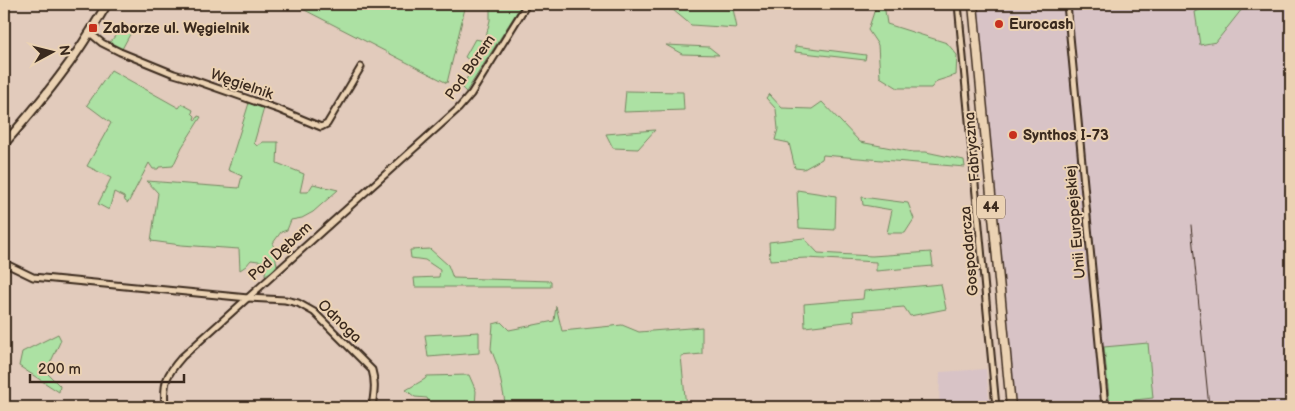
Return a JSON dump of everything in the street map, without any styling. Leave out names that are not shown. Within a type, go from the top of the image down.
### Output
[{"type":"main road","name":"Fabryczna","points":[[973,4],[1011,407]]},
{"type":"street","points":[[4,144],[66,68],[107,4]]},
{"type":"street","name":"Pod Borem","points":[[447,118],[458,109],[470,94],[527,4]]},
{"type":"street","name":"Gospodarcza","points":[[958,4],[996,407]]},
{"type":"street","name":"Unii Europejskiej","points":[[1067,4],[1105,407]]},
{"type":"street","name":"Węgielnik","points":[[90,33],[102,43],[120,52],[174,74],[280,110],[321,127],[327,124],[361,67]]},
{"type":"street","name":"Pod Dębem","points":[[4,263],[33,276],[248,298],[447,118]]},
{"type":"street","points":[[165,407],[164,391],[166,379],[170,371],[182,357],[248,298]]},
{"type":"street","name":"Odnoga","points":[[248,298],[285,300],[298,303],[314,312],[372,370],[374,385],[372,407]]},
{"type":"shaded area","points":[[978,4],[1291,4],[1291,407],[1015,407]]},
{"type":"shaded area","points":[[986,369],[990,407],[939,407],[940,372]]},
{"type":"green space","points":[[293,4],[466,4],[447,83]]},
{"type":"green space","points":[[490,4],[522,4],[466,92],[462,88],[474,64],[465,57],[475,39],[485,41],[490,20]]},
{"type":"green space","points":[[638,4],[732,4],[737,28],[691,25],[667,5]]},
{"type":"green space","points":[[874,4],[884,4],[887,24],[947,43],[957,55],[956,75],[937,81],[931,88],[898,88],[880,77],[878,45],[868,30],[875,9]]},
{"type":"green space","points":[[1210,4],[1246,4],[1216,42],[1200,45],[1195,12]]},
{"type":"green space","points":[[135,25],[122,49],[109,43],[117,34]]},
{"type":"green space","points":[[666,45],[709,47],[719,55],[682,54]]},
{"type":"green space","points":[[795,46],[866,55],[865,60],[795,52]]},
{"type":"green space","points":[[111,70],[179,108],[182,104],[193,110],[194,119],[196,120],[198,116],[201,117],[182,147],[173,166],[153,169],[149,163],[128,203],[124,197],[114,192],[109,210],[98,204],[111,178],[87,166],[111,123],[87,105]]},
{"type":"green space","points":[[626,91],[683,92],[684,110],[624,112]]},
{"type":"green space","points":[[769,94],[782,108],[812,109],[822,102],[860,142],[964,160],[965,167],[823,155],[822,159],[804,169],[795,168],[789,143],[775,140],[778,129],[776,109],[766,98]]},
{"type":"green space","points":[[249,103],[264,108],[254,143],[257,146],[263,142],[278,142],[277,163],[304,174],[300,192],[308,192],[313,184],[338,190],[313,212],[302,218],[291,220],[287,230],[281,232],[273,243],[277,265],[273,271],[265,275],[266,262],[251,260],[240,270],[239,249],[151,241],[158,193],[147,181],[239,188],[242,176],[228,170]]},
{"type":"green space","points":[[655,130],[638,149],[613,148],[606,134]]},
{"type":"green space","points":[[797,190],[836,196],[835,230],[799,228]]},
{"type":"green space","points":[[862,197],[908,203],[914,219],[905,233],[887,233],[892,210],[863,205]]},
{"type":"green space","points":[[804,238],[818,253],[872,256],[931,252],[933,266],[876,271],[876,262],[806,258],[770,260],[769,242]]},
{"type":"green space","points":[[430,249],[448,265],[453,278],[551,281],[551,287],[415,287],[414,278],[439,277],[440,270],[425,260],[411,258],[410,250]]},
{"type":"green space","points":[[941,284],[946,309],[910,316],[904,307],[853,311],[854,321],[805,327],[804,304],[863,299],[864,291]]},
{"type":"green space","points":[[556,306],[562,331],[622,325],[639,332],[702,327],[702,354],[681,356],[686,407],[506,407],[498,367],[491,349],[493,324],[501,322],[509,330],[554,321]]},
{"type":"green space","points":[[479,332],[479,353],[428,357],[425,335]]},
{"type":"green space","points":[[58,334],[61,340],[46,372],[60,386],[59,392],[19,366],[22,352]]},
{"type":"green space","points":[[1148,343],[1153,398],[1135,400],[1135,407],[1110,407],[1104,347]]},
{"type":"green space","points":[[469,375],[476,391],[475,407],[432,407],[427,398],[415,397],[406,390],[427,376]]},
{"type":"railway","points":[[1191,225],[1209,407]]},
{"type":"railway","points":[[1287,284],[1291,322]]},
{"type":"place","name":"Eurocash","points":[[999,24]]},
{"type":"place","name":"Zaborze ul. Węgielnik","points":[[93,28]]},
{"type":"place","name":"Synthos I-73","points":[[1013,135]]}]
